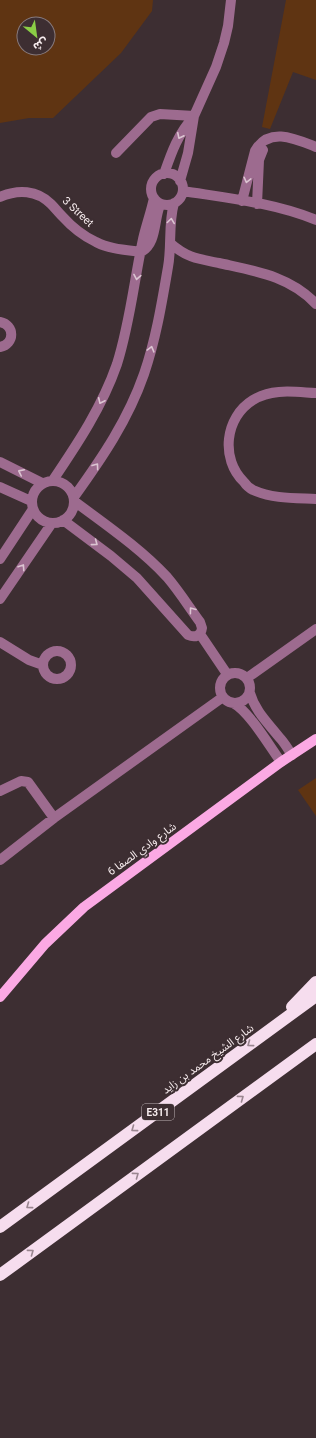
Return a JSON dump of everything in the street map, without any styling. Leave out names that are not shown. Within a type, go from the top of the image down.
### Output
[{"type":"highway","points":[[268,1031],[316,982]]},
{"type":"highway","name":"شارع الشيخ محمد بن زايد","points":[[0,1227],[316,996]]},
{"type":"highway","points":[[0,1275],[316,1044]]},
{"type":"main road","name":"شارع وادي الصفا 6","points":[[0,997],[45,944],[84,907],[281,762],[316,739]]},
{"type":"street","points":[[164,174],[180,133],[194,116],[220,55],[228,26],[232,0]]},
{"type":"street","points":[[116,153],[148,120],[156,114],[194,116]]},
{"type":"street","points":[[180,181],[193,129],[194,116]]},
{"type":"street","points":[[242,201],[252,159],[258,146],[270,137],[277,136],[299,140],[316,147]]},
{"type":"street","points":[[257,204],[259,160],[264,147],[276,140],[299,140]]},
{"type":"street","points":[[169,158],[185,164]]},
{"type":"street","points":[[53,480],[89,425],[109,385],[123,344],[141,252],[148,247],[151,241],[157,201],[152,191],[153,184],[157,177],[164,174],[172,174],[180,181],[183,191],[179,200],[165,205],[157,201]]},
{"type":"street","name":"3 Street","points":[[0,197],[20,191],[38,195],[51,204],[72,226],[97,243],[118,249],[141,252]]},
{"type":"street","points":[[183,191],[280,208],[316,220]]},
{"type":"street","points":[[0,487],[32,505],[40,519],[52,523],[63,520],[71,512],[74,499],[115,437],[144,374],[153,344],[170,254],[170,228],[174,203]]},
{"type":"street","points":[[170,242],[190,257],[260,272],[278,278],[295,286],[310,297],[316,304]]},
{"type":"street","points":[[168,265],[178,259],[190,257]]},
{"type":"street","points":[[0,322],[9,327],[12,335],[6,345],[0,347]]},
{"type":"street","points":[[316,392],[286,391],[268,393],[252,400],[240,412],[231,427],[228,444],[230,462],[238,477],[251,489],[268,496],[316,499]]},
{"type":"street","points":[[0,462],[42,483]]},
{"type":"street","points":[[0,559],[32,505],[33,494],[37,488],[42,483],[53,480],[60,481],[66,484],[70,489],[74,499],[151,561],[168,579],[200,622],[202,628],[200,634]]},
{"type":"street","points":[[63,520],[111,556],[137,578],[188,635],[196,636],[200,634]]},
{"type":"street","points":[[0,599],[52,523]]},
{"type":"street","points":[[247,678],[316,629]]},
{"type":"street","points":[[200,634],[227,674]]},
{"type":"street","points":[[0,642],[28,660],[43,665]]},
{"type":"street","points":[[281,762],[243,709],[229,702],[223,697],[220,682],[227,674],[231,672],[240,673],[247,678],[251,688],[251,698],[259,712],[268,725],[279,736],[292,755]]},
{"type":"street","points":[[233,703],[243,701],[250,693]]},
{"type":"street","points":[[0,860],[54,818],[223,697]]},
{"type":"street","points":[[250,718],[259,712]]},
{"type":"street","points":[[268,743],[279,736]]},
{"type":"street","points":[[0,791],[21,781],[28,782],[54,818]]},
{"type":"shaded area","points":[[0,0],[153,0],[152,11],[121,53],[53,118],[29,118],[0,123]]},
{"type":"shaded area","points":[[286,0],[316,0],[316,80],[293,72],[270,129],[262,127]]},
{"type":"shaded area","points":[[316,778],[316,816],[298,790]]}]
